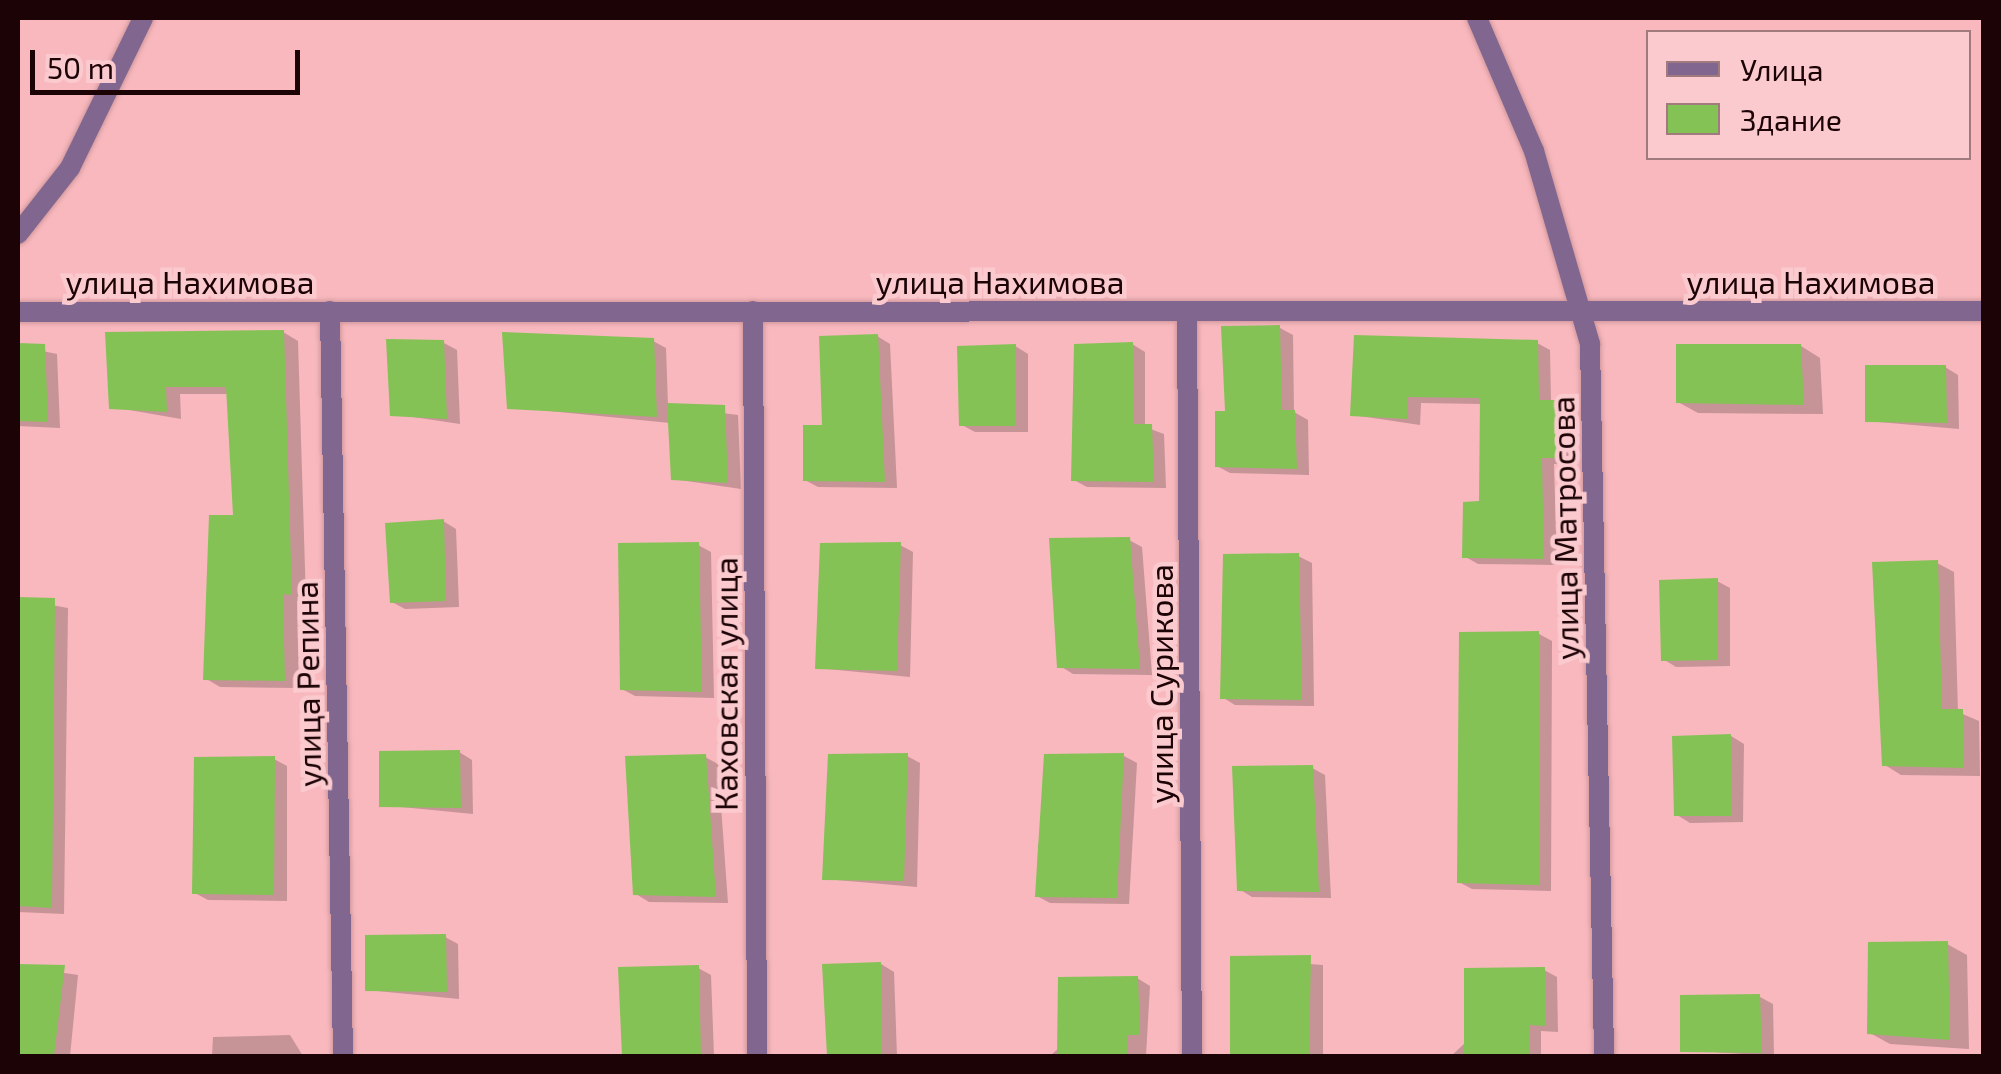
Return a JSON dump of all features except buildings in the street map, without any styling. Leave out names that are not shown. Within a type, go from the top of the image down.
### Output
[{"type":"street","points":[[18,234],[70,168],[143,18]]},
{"type":"street","name":"улица Матросова","points":[[1477,18],[1534,152],[1582,310],[1604,1056]]},
{"type":"street","name":"улица Сурикова","points":[[1187,310],[1192,1056]]},
{"type":"street","name":"улица Репина","points":[[330,311],[343,1056]]},
{"type":"street","name":"Каховская улица","points":[[753,311],[757,1056]]},
{"type":"street","name":"улица Нахимова","points":[[18,312],[1984,311]]}]
